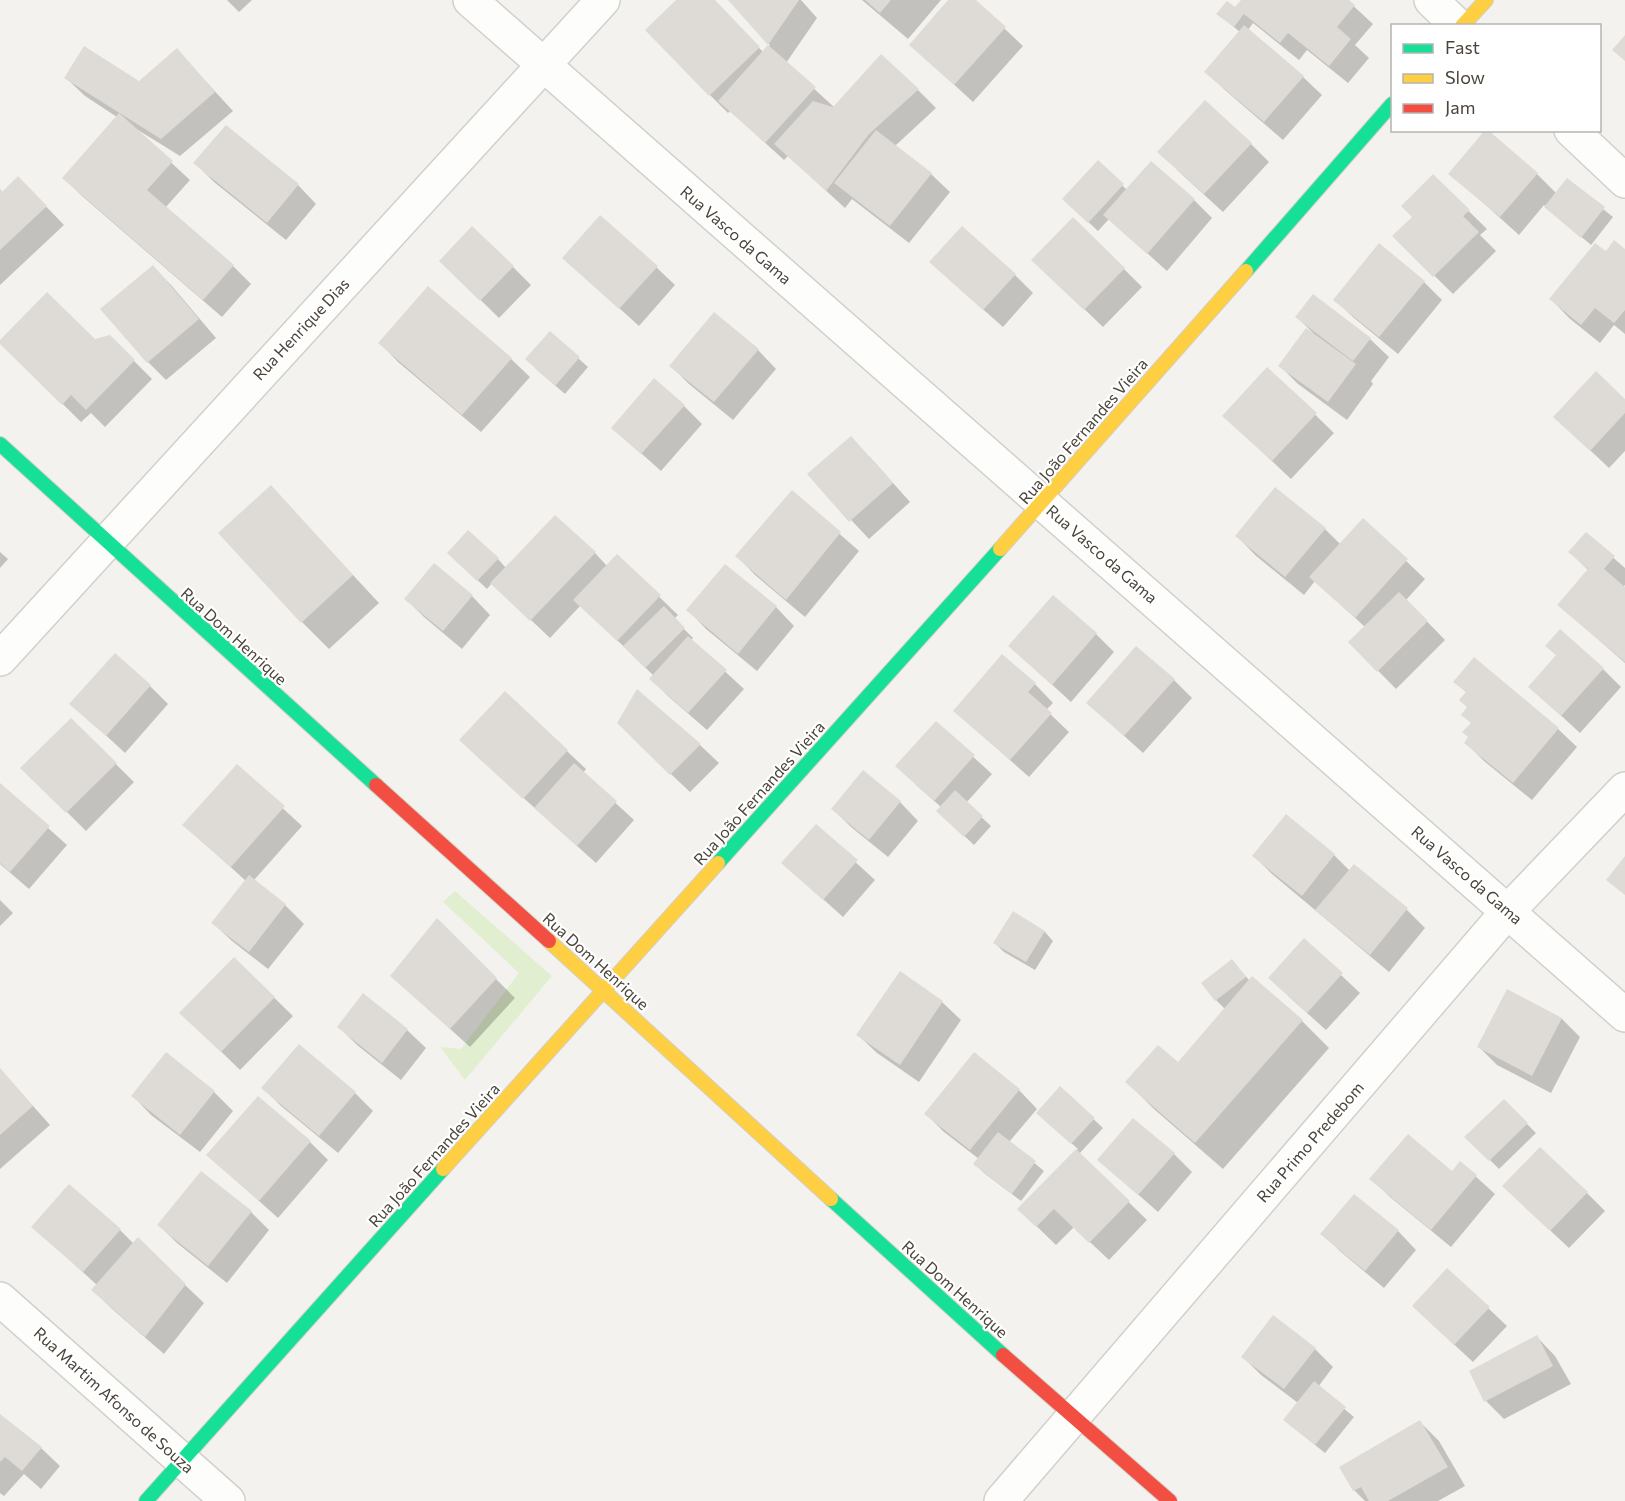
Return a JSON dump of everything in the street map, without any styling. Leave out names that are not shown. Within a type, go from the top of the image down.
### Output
[{"type":"street","name":"Rua Vasco da Gama","points":[[470,0],[1625,1015]]},
{"type":"street","name":"Rua Henrique Dias","points":[[0,659],[603,0]]},
{"type":"street","points":[[1431,0],[1458,24]]},
{"type":"street","points":[[1462,24],[1486,0]]},
{"type":"street","name":"Rua João Fernandes Vieira","points":[[146,1501],[1043,502],[1391,105]]},
{"type":"street","points":[[1573,132],[1625,181]]},
{"type":"street","name":"Rua Dom Henrique","points":[[0,444],[603,990],[1072,1419],[1170,1501]]},
{"type":"street","name":"Rua Primo Predebom","points":[[1001,1501],[1508,911],[1625,789]]},
{"type":"street","name":"Rua Martim Afonso de Souza","points":[[0,1299],[228,1501]]},
{"type":"green space","points":[[455,891],[552,976],[465,1080],[440,1047],[461,1049],[519,973],[443,902]]},
{"type":"building","points":[[676,0],[715,0],[760,47],[709,96],[645,30]]},
{"type":"building","points":[[728,0],[799,0],[768,45]]},
{"type":"building","points":[[865,0],[891,0],[880,13]]},
{"type":"building","points":[[948,0],[976,0],[1006,27],[954,85],[909,45]]},
{"type":"building","points":[[1241,0],[1349,0],[1355,5],[1337,27],[1351,39],[1329,66],[1288,33],[1280,43],[1244,14],[1234,27],[1216,14],[1227,1],[1235,7]]},
{"type":"building","points":[[1244,25],[1304,76],[1264,122],[1204,72]]},
{"type":"building","points":[[1625,35],[1625,61],[1612,50]]},
{"type":"building","points":[[768,45],[816,87],[765,143],[718,101]]},
{"type":"building","points":[[84,46],[139,81],[177,48],[215,92],[161,139],[64,78]]},
{"type":"building","points":[[881,54],[919,89],[869,134],[826,191],[774,144],[813,101],[833,107]]},
{"type":"building","points":[[1205,100],[1252,143],[1204,194],[1157,152]]},
{"type":"building","points":[[119,113],[173,161],[147,190],[234,265],[203,300],[62,178]]},
{"type":"building","points":[[226,125],[299,184],[267,223],[193,163]]},
{"type":"building","points":[[876,130],[932,173],[890,226],[834,183]]},
{"type":"building","points":[[1483,132],[1490,132],[1538,173],[1500,217],[1448,174]]},
{"type":"building","points":[[1098,160],[1124,184],[1088,223],[1062,199]]},
{"type":"building","points":[[1151,161],[1195,199],[1147,254],[1103,215]]},
{"type":"building","points":[[1433,174],[1470,210],[1463,216],[1479,232],[1433,277],[1392,236],[1412,217],[1401,206]]},
{"type":"building","points":[[18,176],[47,206],[0,250],[0,189],[2,192]]},
{"type":"building","points":[[1567,178],[1605,207],[1581,238],[1544,207]]},
{"type":"building","points":[[600,215],[658,266],[619,309],[562,258]]},
{"type":"building","points":[[1073,217],[1125,268],[1084,310],[1031,260]]},
{"type":"building","points":[[472,226],[514,266],[480,301],[439,261]]},
{"type":"building","points":[[962,226],[1016,274],[983,310],[929,262]]},
{"type":"building","points":[[1614,240],[1625,249],[1625,310],[1614,323],[1595,308],[1581,325],[1549,299],[1595,243],[1606,251]]},
{"type":"building","points":[[1379,243],[1425,281],[1379,337],[1333,300]]},
{"type":"building","points":[[153,265],[199,319],[147,363],[100,309]]},
{"type":"building","points":[[428,286],[512,358],[462,415],[378,343]]},
{"type":"building","points":[[47,292],[95,339],[110,335],[135,360],[86,410],[71,395],[62,405],[0,344],[0,340]]},
{"type":"building","points":[[1313,294],[1371,338],[1353,361],[1295,317]]},
{"type":"building","points":[[714,312],[759,349],[714,402],[669,366]]},
{"type":"building","points":[[1306,328],[1356,364],[1328,402],[1278,366]]},
{"type":"building","points":[[550,331],[580,357],[555,386],[525,359]]},
{"type":"building","points":[[1267,367],[1317,413],[1272,461],[1222,416]]},
{"type":"building","points":[[1596,371],[1625,399],[1625,413],[1590,451],[1553,417]]},
{"type":"building","points":[[654,378],[685,405],[641,454],[611,428]]},
{"type":"building","points":[[851,436],[893,483],[849,522],[807,474]]},
{"type":"building","points":[[271,485],[353,575],[301,623],[218,533]]},
{"type":"building","points":[[1275,487],[1326,528],[1285,577],[1235,536]]},
{"type":"building","points":[[792,490],[841,532],[786,600],[735,556]]},
{"type":"building","points":[[555,515],[596,552],[530,621],[490,583]]},
{"type":"building","points":[[1363,518],[1408,559],[1355,618],[1309,577]]},
{"type":"building","points":[[468,530],[499,558],[477,581],[447,553]]},
{"type":"building","points":[[1586,532],[1615,556],[1604,569],[1625,587],[1625,662],[1557,605],[1588,569],[1568,552]]},
{"type":"building","points":[[617,554],[661,595],[617,641],[573,600]]},
{"type":"building","points":[[434,563],[473,595],[443,631],[404,599]]},
{"type":"building","points":[[725,564],[777,606],[738,654],[686,610]]},
{"type":"building","points":[[1399,592],[1428,621],[1377,672],[1348,642]]},
{"type":"building","points":[[1053,595],[1097,633],[1052,685],[1008,646]]},
{"type":"building","points":[[664,606],[685,628],[645,668],[623,646]]},
{"type":"building","points":[[1560,629],[1604,668],[1561,716],[1528,687],[1556,655],[1545,646]]},
{"type":"building","points":[[688,636],[727,670],[688,713],[649,679]]},
{"type":"building","points":[[1136,646],[1175,679],[1124,736],[1086,703]]},
{"type":"building","points":[[115,653],[151,685],[106,736],[69,704]]},
{"type":"building","points":[[1002,654],[1036,683],[1028,692],[1052,713],[1010,760],[953,711]]},
{"type":"building","points":[[1474,657],[1559,728],[1513,783],[1464,743],[1468,737],[1462,732],[1471,723],[1461,715],[1467,707],[1459,700],[1466,692],[1453,682]]},
{"type":"building","points":[[637,689],[701,744],[670,775],[617,723]]},
{"type":"building","points":[[505,691],[568,750],[523,799],[459,740]]},
{"type":"building","points":[[71,718],[117,763],[66,813],[20,768]]},
{"type":"building","points":[[936,721],[975,755],[934,801],[895,766]]},
{"type":"building","points":[[574,763],[617,801],[577,846],[534,808]]},
{"type":"building","points":[[237,764],[285,806],[231,867],[182,825]]},
{"type":"building","points":[[863,770],[901,801],[869,840],[831,809]]},
{"type":"building","points":[[0,783],[50,826],[10,872],[0,863]]},
{"type":"building","points":[[955,790],[983,816],[964,837],[936,811]]},
{"type":"building","points":[[1286,814],[1335,854],[1302,896],[1252,856]]},
{"type":"building","points":[[816,824],[858,860],[823,900],[781,863]]},
{"type":"building","points":[[1625,856],[1625,895],[1606,880]]},
{"type":"building","points":[[1354,864],[1408,908],[1370,955],[1315,910]]},
{"type":"building","points":[[249,875],[286,904],[249,952],[211,923]]},
{"type":"building","points":[[1013,911],[1045,931],[1026,962],[993,943]]},
{"type":"building","points":[[437,918],[497,978],[450,1029],[390,976]]},
{"type":"building","points":[[1304,938],[1343,973],[1307,1013],[1268,978]]},
{"type":"building","points":[[234,957],[275,997],[221,1052],[179,1013]]},
{"type":"building","points":[[1232,959],[1246,977],[1215,1001],[1201,983]]},
{"type":"building","points":[[900,971],[943,1001],[900,1065],[856,1035]]},
{"type":"building","points":[[1252,976],[1303,1020],[1195,1143],[1125,1082],[1158,1045],[1178,1062]]},
{"type":"building","points":[[1507,989],[1562,1018],[1532,1076],[1477,1047]]},
{"type":"building","points":[[363,993],[408,1029],[382,1063],[337,1027]]},
{"type":"building","points":[[299,1044],[356,1092],[319,1136],[261,1088]]},
{"type":"building","points":[[166,1052],[215,1091],[180,1135],[131,1096]]},
{"type":"building","points":[[974,1052],[1020,1089],[970,1150],[924,1114]]},
{"type":"building","points":[[0,1068],[33,1106],[0,1135]]},
{"type":"building","points":[[1060,1086],[1095,1118],[1071,1144],[1036,1113]]},
{"type":"building","points":[[258,1096],[311,1141],[259,1201],[206,1155]]},
{"type":"building","points":[[1504,1099],[1528,1123],[1489,1161],[1464,1137]]},
{"type":"building","points":[[1133,1118],[1175,1153],[1138,1195],[1097,1160]]},
{"type":"building","points":[[998,1132],[1036,1161],[1012,1194],[973,1164]]},
{"type":"building","points":[[1408,1134],[1452,1171],[1460,1161],[1477,1175],[1431,1230],[1369,1179]]},
{"type":"building","points":[[1540,1147],[1588,1192],[1550,1231],[1502,1186]]},
{"type":"building","points":[[1076,1149],[1130,1201],[1089,1243],[1054,1209],[1036,1227],[1017,1209]]},
{"type":"building","points":[[201,1171],[252,1211],[208,1266],[157,1225]]},
{"type":"building","points":[[69,1184],[121,1229],[83,1272],[31,1227]]},
{"type":"building","points":[[1354,1194],[1399,1230],[1365,1271],[1320,1234]]},
{"type":"building","points":[[138,1237],[186,1284],[145,1337],[91,1290]]},
{"type":"building","points":[[1447,1268],[1490,1307],[1454,1345],[1412,1306]]},
{"type":"building","points":[[1273,1315],[1316,1348],[1284,1389],[1241,1357]]},
{"type":"building","points":[[1537,1335],[1553,1366],[1484,1402],[1469,1371]]},
{"type":"building","points":[[1314,1381],[1346,1407],[1315,1445],[1283,1420]]},
{"type":"building","points":[[0,1414],[42,1447],[22,1471],[5,1457],[0,1462]]},
{"type":"building","points":[[1420,1420],[1448,1467],[1388,1501],[1369,1501],[1361,1487],[1353,1491],[1339,1467]]},
{"type":"traffic: fast","points":[[1246,271],[1391,105]]},
{"type":"traffic: fast","points":[[0,444],[376,785]]},
{"type":"traffic: fast","points":[[718,863],[1000,549]]},
{"type":"traffic: fast","points":[[146,1501],[443,1169]]},
{"type":"traffic: fast","points":[[831,1199],[1003,1355]]},
{"type":"traffic: slow","points":[[1464,24],[1486,0]]},
{"type":"traffic: slow","points":[[1000,549],[1246,271]]},
{"type":"traffic: slow","points":[[443,1169],[718,863]]},
{"type":"traffic: slow","points":[[549,941],[831,1199]]},
{"type":"traffic: jam","points":[[376,785],[549,941]]},
{"type":"traffic: jam","points":[[1003,1355],[1170,1501]]}]
